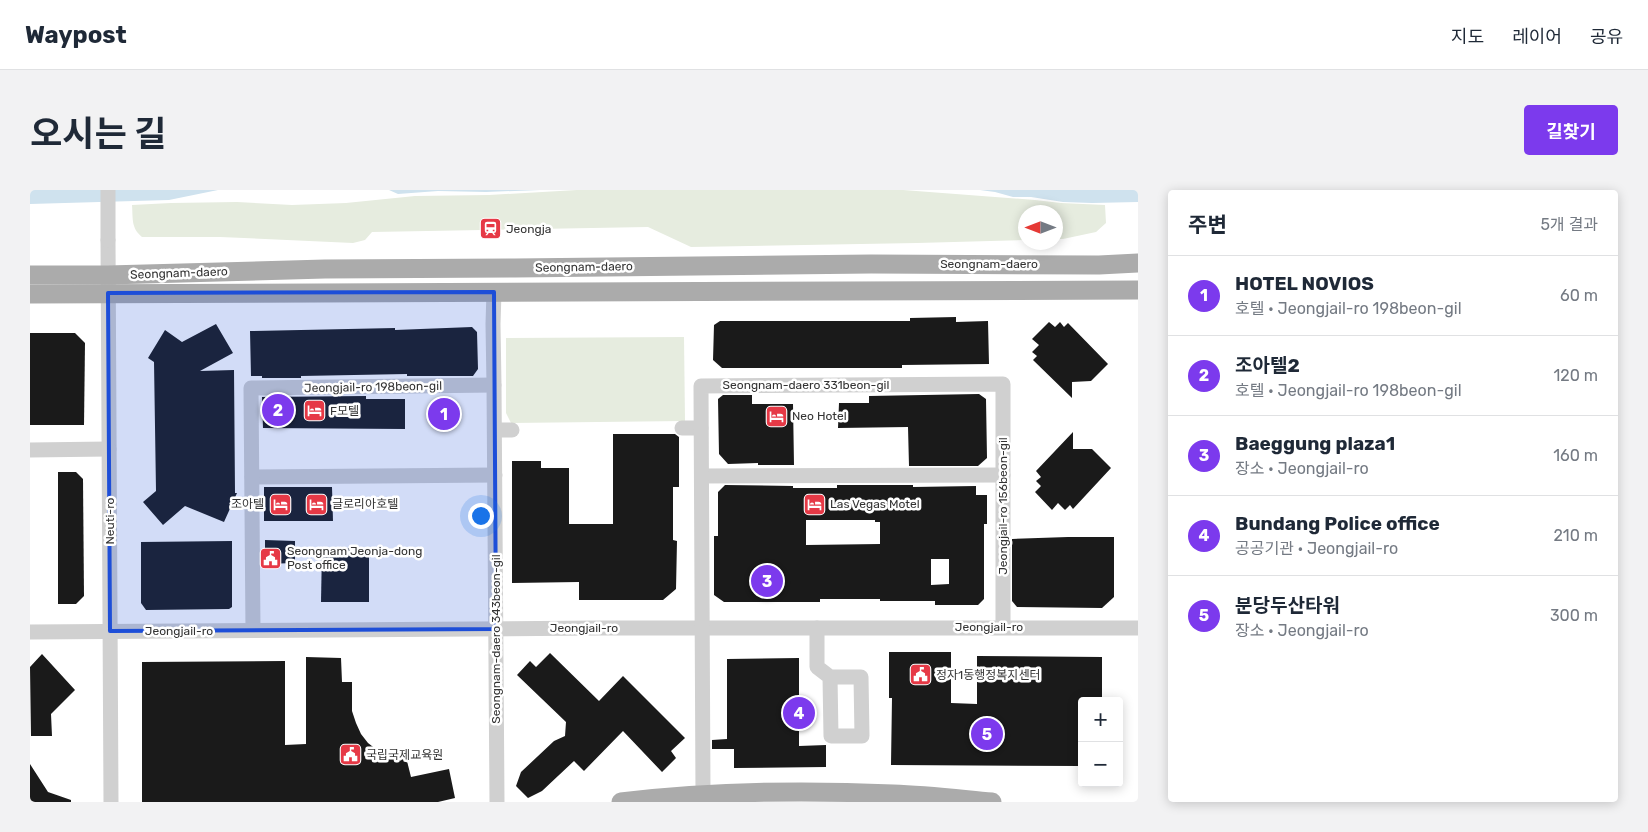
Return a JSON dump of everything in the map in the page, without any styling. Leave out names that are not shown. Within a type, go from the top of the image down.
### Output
[{"type":"main road","name":"Seongnam-daero","points":[[30,294],[108,284],[325,269],[861,264],[1099,265],[1138,263]]},
{"type":"main road","name":"Seongnam-daero","points":[[30,276],[108,284],[494,292],[1138,290]]},
{"type":"main road","points":[[621,802],[703,795],[773,792],[894,794],[992,802]]},
{"type":"street","name":"Neuti-ro","points":[[108,190],[111,802]]},
{"type":"street","name":"Seongnam-daero 343beon-gil","points":[[494,292],[492,324],[497,802]]},
{"type":"street","name":"Seongnam-daero 331beon-gil","points":[[703,795],[701,386],[1003,384]]},
{"type":"street","name":"Jeongjail-ro 156beon-gil","points":[[1003,384],[1003,627]]},
{"type":"street","name":"Jeongjail-ro 198beon-gil","points":[[253,630],[251,388],[494,385]]},
{"type":"street","points":[[682,428],[701,428]]},
{"type":"street","points":[[494,430],[512,430]]},
{"type":"street","points":[[30,450],[109,449]]},
{"type":"street","points":[[252,477],[495,475]]},
{"type":"street","points":[[702,476],[1003,475]]},
{"type":"street","name":"Jeongjail-ro","points":[[30,632],[702,628],[1138,628]]},
{"type":"street","points":[[817,628],[817,667],[830,677]]},
{"type":"highlighted area","points":[[494,292],[496,629],[110,631],[108,293]]},
{"type":"shaded area","points":[[577,190],[903,190],[1105,205],[1106,223],[1096,232],[1063,239],[1063,205],[1018,205],[1018,240],[691,247],[648,227],[372,232],[365,240],[353,243],[220,237],[142,237],[134,227],[132,205],[237,202],[292,205],[346,203],[415,196],[489,195]]},
{"type":"shaded area","points":[[684,337],[685,421],[511,423],[506,413],[506,338]]},
{"type":"water","points":[[30,190],[218,190],[169,200],[30,204]]},
{"type":"water","points":[[389,190],[540,190],[438,191],[398,194]]},
{"type":"water","points":[[980,190],[1138,190],[1138,202],[1063,202],[1031,197],[1013,197]]},
{"type":"building","points":[[956,317],[956,322],[988,321],[989,364],[902,365],[902,368],[722,368],[713,360],[714,325],[720,321],[910,321],[910,318]]},
{"type":"building","points":[[1049,322],[1055,327],[1060,322],[1064,327],[1068,323],[1108,364],[1091,381],[1072,382],[1072,398],[1033,360],[1037,356],[1032,352],[1039,345],[1032,339]]},
{"type":"building","points":[[216,324],[233,353],[200,371],[234,370],[235,493],[237,493],[224,522],[185,506],[163,525],[143,502],[156,491],[154,362],[148,358],[165,330],[182,342]]},
{"type":"building","points":[[472,327],[477,332],[478,369],[473,376],[407,376],[407,374],[262,378],[262,376],[251,376],[250,331],[395,328],[395,330]]},
{"type":"building","points":[[30,333],[75,333],[85,343],[84,425],[30,425]]},
{"type":"building","points":[[979,394],[986,399],[987,458],[978,466],[909,466],[908,427],[838,428],[839,403],[869,403],[869,396]]},
{"type":"building","points":[[723,395],[752,395],[752,404],[793,404],[794,465],[728,464],[719,454],[718,399]]},
{"type":"building","points":[[366,396],[366,399],[405,399],[405,429],[263,428],[262,397]]},
{"type":"building","points":[[1073,432],[1073,449],[1092,449],[1111,468],[1073,509],[1070,505],[1065,510],[1058,503],[1052,510],[1035,492],[1041,486],[1036,481],[1041,477],[1036,471]]},
{"type":"building","points":[[613,434],[675,434],[679,437],[679,487],[673,487],[673,540],[677,541],[676,589],[663,600],[579,600],[579,582],[512,583],[512,461],[541,461],[541,468],[569,468],[569,524],[613,524]]},
{"type":"building","points":[[58,472],[76,472],[83,479],[84,596],[76,604],[58,604]]},
{"type":"building","points":[[725,485],[793,486],[793,488],[837,488],[837,485],[976,486],[976,495],[987,495],[987,524],[984,524],[984,599],[978,605],[935,605],[935,601],[880,601],[880,599],[820,599],[820,602],[724,602],[714,595],[714,536],[718,536],[718,492]],"holes":[[[806,520],[875,520],[875,522],[880,522],[880,544],[806,545]],[[931,559],[949,559],[949,584],[931,585]]]},
{"type":"building","points":[[264,487],[332,487],[333,521],[264,521]]},
{"type":"building","points":[[1114,537],[1114,597],[1102,608],[1017,607],[1012,601],[1012,539]]},
{"type":"building","points":[[265,540],[295,541],[295,563],[265,564]]},
{"type":"building","points":[[232,541],[232,607],[229,609],[146,610],[141,603],[141,542]]},
{"type":"building","points":[[322,548],[369,548],[369,602],[321,602]]},
{"type":"building","points":[[889,652],[951,652],[951,703],[977,704],[977,656],[1102,657],[1102,697],[1078,697],[1078,766],[891,765],[892,698],[889,698]]},
{"type":"building","points":[[550,653],[599,701],[623,676],[685,738],[671,751],[676,758],[662,772],[623,731],[584,771],[574,761],[542,791],[528,798],[516,786],[521,772],[554,741],[565,736],[566,722],[517,675],[530,661],[536,667]]},
{"type":"building","points":[[42,654],[75,690],[51,714],[52,736],[31,736],[30,667]]},
{"type":"building","points":[[306,657],[341,658],[342,682],[352,682],[352,711],[361,734],[368,743],[381,753],[389,755],[405,753],[411,777],[449,769],[455,798],[438,802],[142,802],[142,662],[285,661],[285,745],[306,744]]},
{"type":"building","points":[[799,658],[799,746],[826,745],[826,767],[734,768],[734,749],[712,749],[712,740],[727,739],[727,659]]},
{"type":"building","points":[[30,764],[48,792],[71,800],[71,802],[30,802]]},
{"type":"place","name":"Jeongja","points":[[490,229]]},
{"type":"place","name":"조아텔2","points":[[278,410]]},
{"type":"place","name":"F모텔","points":[[314,411]]},
{"type":"place","name":"HOTEL NOVIOS","points":[[444,414]]},
{"type":"place","name":"Neo Hotel","points":[[776,416]]},
{"type":"place","name":"조아텔","points":[[280,504]]},
{"type":"place","name":"글로리아호텔","points":[[316,504]]},
{"type":"place","name":"Las Vegas Motel","points":[[814,504]]},
{"type":"place","name":"Seongnam Jeonja-dong Post office","points":[[271,558]]},
{"type":"place","name":"Baeggung plaza1","points":[[767,581]]},
{"type":"place","name":"정자1동행정복지센터","points":[[920,675]]},
{"type":"place","name":"Bundang Police office","points":[[799,713]]},
{"type":"place","name":"분당두산타워","points":[[987,734]]},
{"type":"place","name":"국립국제교육원","points":[[350,755]]}]
